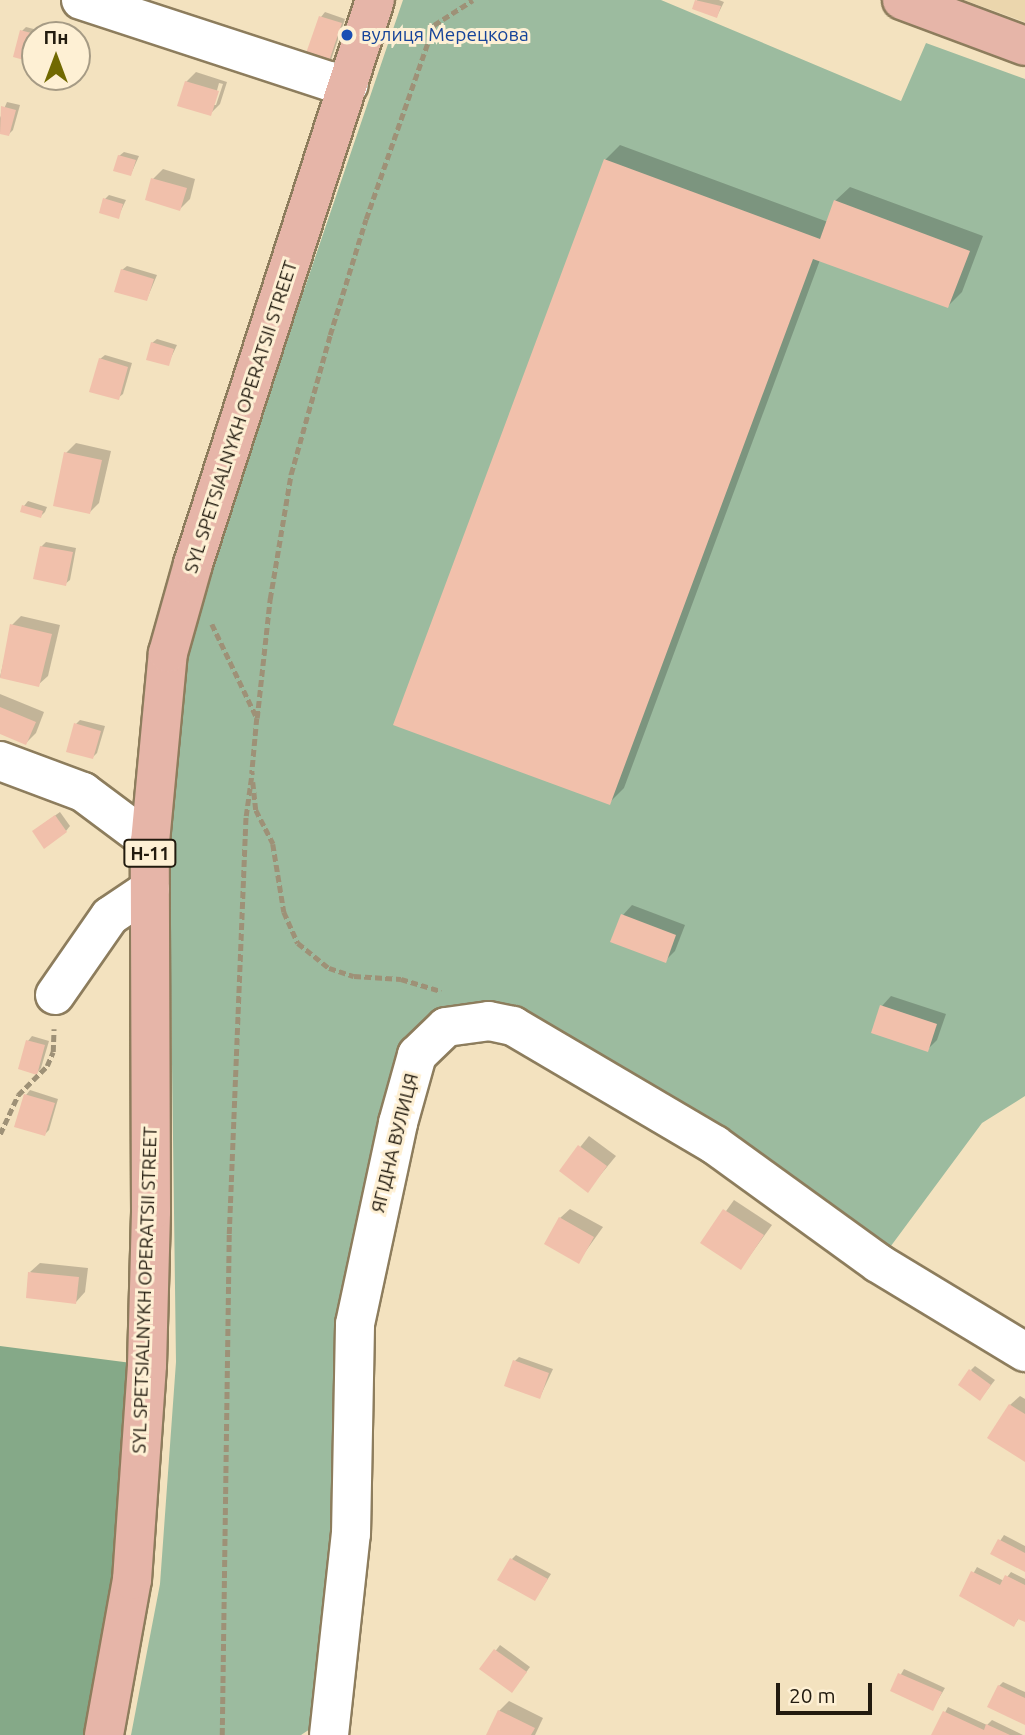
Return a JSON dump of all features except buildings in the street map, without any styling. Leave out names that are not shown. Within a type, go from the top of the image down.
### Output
[{"type":"main road","name":"SYL SPETSIALNYKH OPERATSII STREET","points":[[104,1735],[132,1580],[147,1364],[151,1211],[150,842],[167,653],[193,564],[375,0]]},
{"type":"main road","points":[[902,0],[1025,46]]},
{"type":"street","points":[[80,0],[349,85]]},
{"type":"street","points":[[0,761],[83,792],[150,842]]},
{"type":"street","points":[[55,995],[110,916],[150,889]]},
{"type":"street","name":"ЯГІДНА ВУЛИЦЯ","points":[[329,1735],[351,1534],[355,1324],[395,1137],[417,1055],[446,1027],[489,1021],[513,1026],[715,1144],[878,1262],[1025,1352]]},
{"type":"path","points":[[222,1735],[229,1234],[246,829],[270,599],[291,474],[366,219],[434,25],[473,0]]},
{"type":"path","points":[[209,615],[257,718]]},
{"type":"path","points":[[252,772],[256,810],[273,844],[284,912],[298,943],[329,968],[354,976],[401,979],[452,994]]},
{"type":"path","points":[[0,1134],[18,1095],[47,1066],[52,1052],[55,995]]},
{"type":"shaded area","points":[[964,0],[1025,0],[1025,22]]},
{"type":"green space","points":[[403,0],[661,0],[901,101],[926,43],[1025,79],[1025,1096],[982,1123],[885,1254],[542,1032],[409,1049],[319,1723],[301,1735],[131,1735],[160,1584],[176,1362],[169,838],[186,656],[207,574]]},
{"type":"green space","points":[[0,1346],[147,1365],[104,1735],[0,1735]]},
{"type":"place","name":"вулиця Мерецкова","points":[[347,35]]}]
